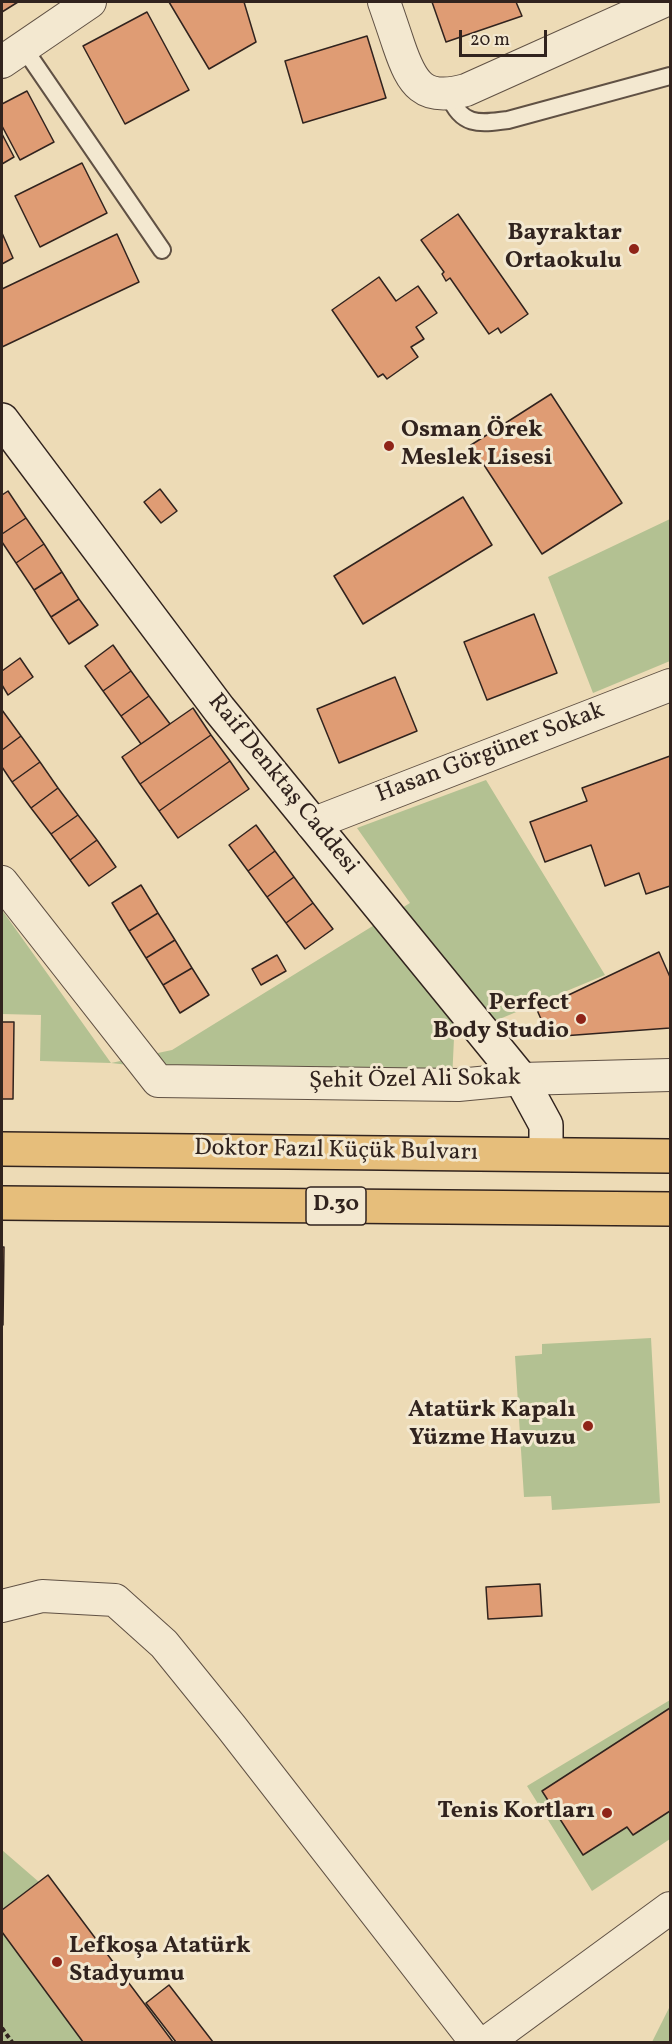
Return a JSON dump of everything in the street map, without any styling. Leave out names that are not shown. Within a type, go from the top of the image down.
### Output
[{"type":"highway","name":"Doktor Fazıl Küçük Bulvarı","points":[[2,1149],[670,1155]]},
{"type":"highway","name":"D.30","points":[[2,1203],[670,1209]]},
{"type":"street","points":[[12,54],[90,2]]},
{"type":"street","points":[[384,2],[407,68],[415,83],[431,92],[449,95],[466,90],[662,2]]},
{"type":"street","name":"Raif Denktaş Caddesi","points":[[2,420],[219,709],[521,1079],[546,1125],[546,1154]]},
{"type":"street","name":"Hasan Görgüner Sokak","points":[[312,824],[670,685]]},
{"type":"street","name":"Şehit Özel Ali Sokak","points":[[2,882],[159,1081],[458,1085],[521,1079],[670,1076]]},
{"type":"street","points":[[2,1606],[42,1596],[115,1600],[164,1644],[240,1737],[476,2043]]},
{"type":"street","points":[[487,2043],[670,1908]]},
{"type":"lane","points":[[12,54],[162,250]]},
{"type":"lane","points":[[449,95],[455,111],[470,120],[489,122],[508,120],[670,76]]},
{"type":"path","points":[[2,2028],[12,2043]]},
{"type":"green space","points":[[670,519],[670,661],[593,693],[548,577]]},
{"type":"green space","points":[[486,780],[605,975],[454,1038],[451,1102],[111,1063],[172,1050],[410,903],[357,828]]},
{"type":"green space","points":[[2,910],[111,1063],[40,1061],[41,1015],[2,1014]]},
{"type":"green space","name":"Atatürk Kapalı Yüzme Havuzu","points":[[651,1338],[660,1503],[552,1510],[551,1496],[524,1497],[515,1356],[542,1354],[542,1344]]},
{"type":"green space","name":"Tenis Kortları","points":[[670,1700],[670,1839],[592,1891],[527,1786]]},
{"type":"green space","name":"Lefkoşa Atatürk Stadyumu","points":[[2,1850],[39,1882],[48,1875],[173,2042],[2,2042]]},
{"type":"green space","points":[[670,2006],[670,2042],[652,2042]]},
{"type":"building","points":[[2,2],[18,2],[2,12]]},
{"type":"building","points":[[169,2],[244,2],[256,42],[209,69]]},
{"type":"building","points":[[432,2],[516,2],[522,16],[446,42]]},
{"type":"building","points":[[147,12],[189,90],[125,124],[83,46]]},
{"type":"building","points":[[367,36],[386,98],[303,123],[285,61]]},
{"type":"building","points":[[27,91],[54,142],[20,160],[2,126],[2,104]]},
{"type":"building","points":[[2,134],[14,157],[2,164]]},
{"type":"building","points":[[82,163],[107,213],[40,247],[15,196]]},
{"type":"building","points":[[458,214],[528,314],[501,333],[498,328],[489,334],[450,278],[446,281],[442,274],[444,272],[421,240]]},
{"type":"building","points":[[2,233],[13,258],[2,264]]},
{"type":"building","points":[[117,234],[139,282],[2,347],[2,289]]},
{"type":"building","points":[[379,277],[396,301],[418,286],[437,313],[416,327],[424,339],[411,347],[418,357],[387,379],[383,374],[378,377],[332,310]]},
{"type":"building","points":[[551,394],[622,503],[542,554],[471,445]]},
{"type":"building","points":[[160,489],[177,511],[161,523],[144,502]]},
{"type":"building","points":[[8,491],[26,518],[2,534],[2,495]]},
{"type":"building","points":[[463,497],[492,545],[363,624],[334,576]]},
{"type":"building","points":[[26,518],[44,544],[16,563],[2,542],[2,534]]},
{"type":"building","points":[[44,544],[62,572],[34,590],[16,563]]},
{"type":"building","points":[[62,572],[79,599],[51,617],[34,590]]},
{"type":"building","points":[[79,599],[98,625],[69,644],[51,617]]},
{"type":"building","points":[[534,614],[557,673],[487,700],[464,642]]},
{"type":"building","points":[[113,645],[131,671],[103,691],[85,666]]},
{"type":"building","points":[[20,658],[33,677],[8,695],[2,685],[2,671]]},
{"type":"building","points":[[131,671],[149,696],[121,716],[103,691]]},
{"type":"building","points":[[395,677],[417,731],[339,763],[317,709]]},
{"type":"building","points":[[149,696],[170,724],[141,744],[121,716]]},
{"type":"building","points":[[193,708],[211,735],[140,784],[122,757]]},
{"type":"building","points":[[2,710],[21,736],[2,750]]},
{"type":"building","points":[[211,735],[230,761],[159,811],[140,784]]},
{"type":"building","points":[[21,736],[40,762],[12,782],[2,767],[2,750]]},
{"type":"building","points":[[670,756],[670,886],[646,894],[639,873],[605,886],[591,845],[545,862],[530,822],[587,801],[582,788]]},
{"type":"building","points":[[230,761],[249,789],[178,838],[159,811]]},
{"type":"building","points":[[40,762],[58,788],[31,808],[12,782]]},
{"type":"building","points":[[58,788],[78,815],[51,834],[31,808]]},
{"type":"building","points":[[78,815],[97,840],[70,860],[51,834]]},
{"type":"building","points":[[256,825],[275,851],[248,871],[229,845]]},
{"type":"building","points":[[97,840],[116,867],[89,886],[70,860]]},
{"type":"building","points":[[275,851],[294,877],[267,897],[248,871]]},
{"type":"building","points":[[294,877],[313,903],[286,923],[267,897]]},
{"type":"building","points":[[141,885],[158,913],[129,931],[112,903]]},
{"type":"building","points":[[313,903],[333,929],[305,949],[286,923]]},
{"type":"building","points":[[158,913],[175,940],[146,958],[129,931]]},
{"type":"building","points":[[175,940],[192,968],[163,985],[146,958]]},
{"type":"building","points":[[659,952],[670,977],[670,1028],[549,1037],[537,1010]]},
{"type":"building","points":[[277,955],[286,971],[261,985],[252,969]]},
{"type":"building","points":[[192,968],[209,995],[180,1013],[163,985]]},
{"type":"building","points":[[2,1022],[14,1022],[13,1099],[2,1099]]},
{"type":"building","points":[[2,1247],[4,1247],[3,1325],[2,1325]]},
{"type":"building","points":[[540,1584],[542,1616],[488,1619],[486,1587]]},
{"type":"building","name":"Tenis Kortları","points":[[670,1708],[670,1811],[633,1835],[627,1827],[583,1855],[542,1791]]},
{"type":"building","name":"Lefkoşa Atatürk Stadyumu","points":[[48,1875],[173,2042],[83,2042],[2,1932],[2,1910]]},
{"type":"building","points":[[169,1985],[213,2042],[176,2042],[146,2003]]},
{"type":"place","name":"Bayraktar Ortaokulu","points":[[634,249]]},
{"type":"place","name":"Osman Örek Meslek Lisesi","points":[[389,446]]},
{"type":"place","name":"Perfect Body Studio","points":[[581,1019]]},
{"type":"place","name":"Atatürk Kapalı Yüzme Havuzu","points":[[588,1426]]},
{"type":"place","name":"Tenis Kortları","points":[[607,1813]]},
{"type":"place","name":"Lefkoşa Atatürk Stadyumu","points":[[57,1962]]}]
